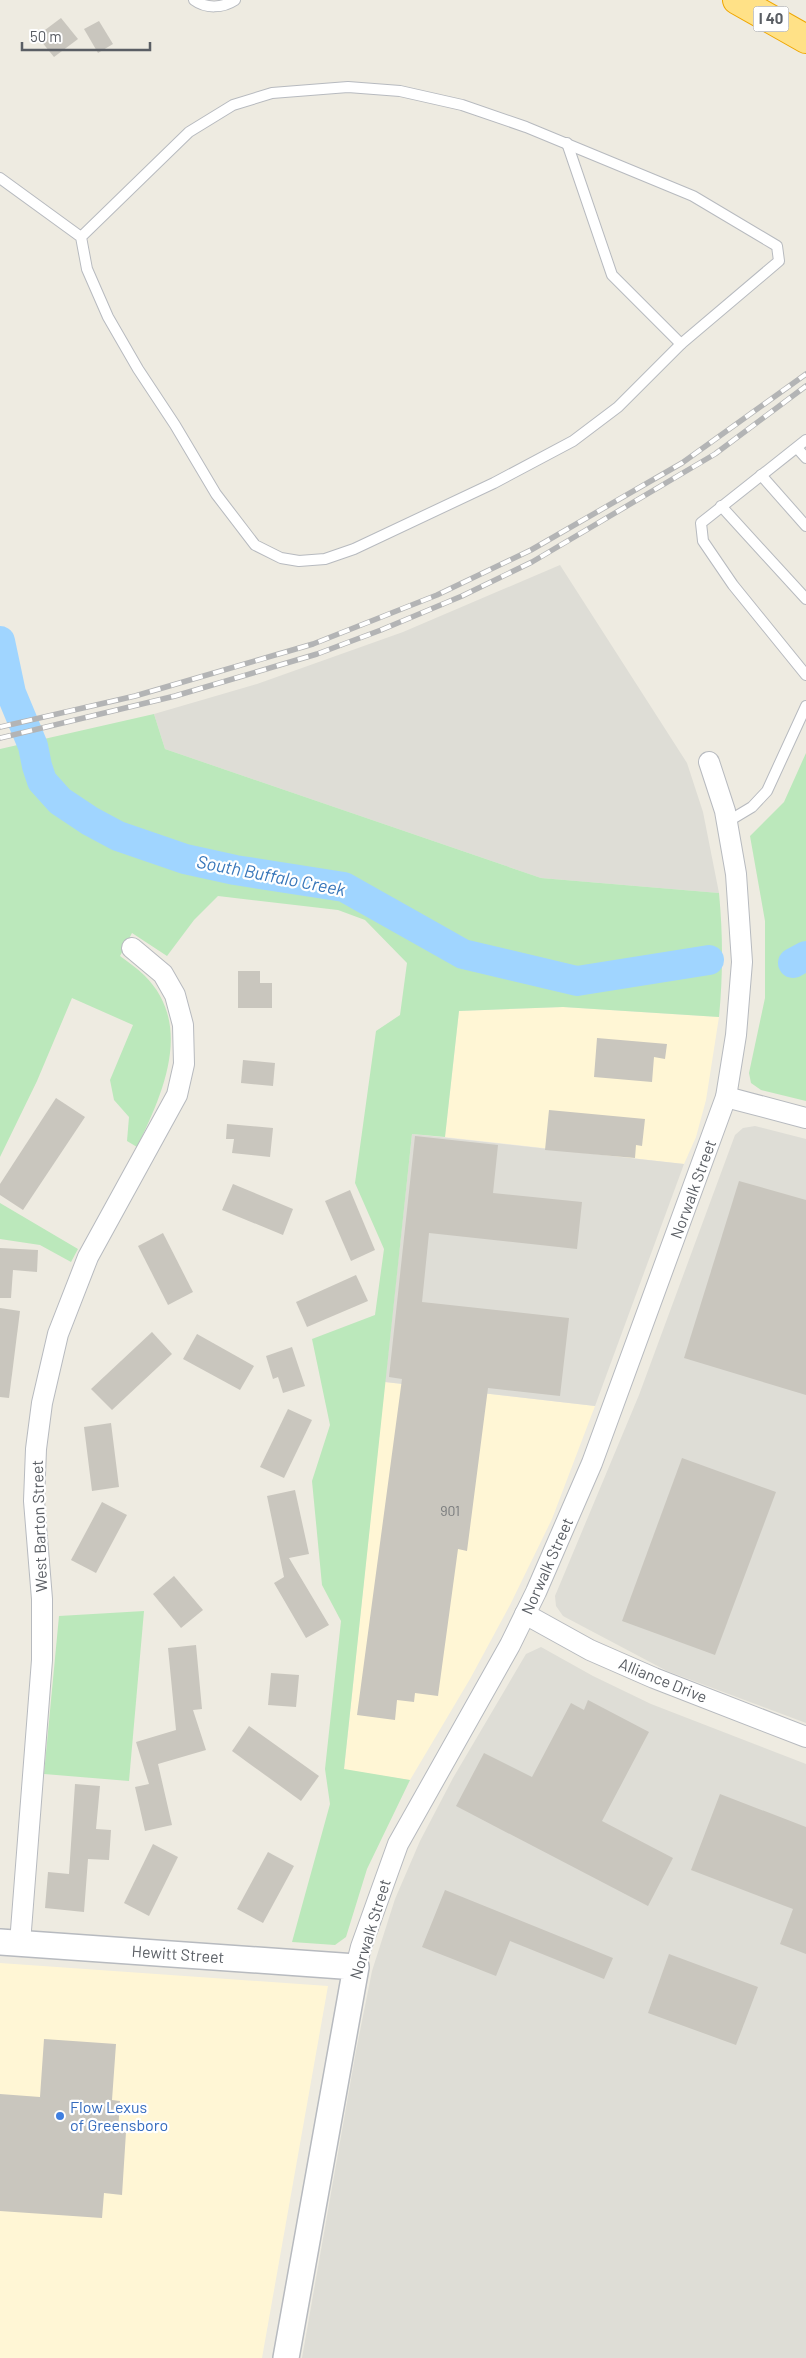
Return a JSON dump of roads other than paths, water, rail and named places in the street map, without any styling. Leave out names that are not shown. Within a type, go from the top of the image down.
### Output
[{"type":"highway","name":"I 40","points":[[737,0],[806,39]]},
{"type":"street","name":"Norwalk Street","points":[[286,2358],[361,1947],[398,1844],[525,1614],[592,1464],[726,1097],[736,1035],[742,962],[736,874],[727,822],[709,762]]},
{"type":"street","name":"West Barton Street","points":[[10,1942],[42,1642],[42,1600],[34,1500],[36,1448],[42,1403],[58,1334],[88,1256],[177,1095],[184,1064],[184,1025],[175,995],[163,974],[132,948]]},
{"type":"street","points":[[726,1097],[806,1118]]},
{"type":"street","name":"Alliance Drive","points":[[525,1614],[590,1650],[654,1678],[806,1737]]},
{"type":"street","name":"Hewitt Street","points":[[10,1942],[356,1967]]},
{"type":"lane","points":[[194,0],[213,7],[227,6],[235,0]]},
{"type":"lane","points":[[0,178],[81,237],[87,269],[108,317],[216,494],[255,545],[281,558],[299,561],[326,559],[354,549],[494,482],[573,441],[618,407],[681,344],[779,260],[777,246],[694,196],[566,143],[462,105],[400,91],[348,87],[272,93],[233,105],[189,132],[81,237]]},
{"type":"lane","points":[[566,143],[612,275],[681,344]]},
{"type":"lane","points":[[806,440],[700,523],[703,541],[732,585],[806,675]]},
{"type":"lane","points":[[797,448],[806,458]]},
{"type":"lane","points":[[762,475],[806,526]]},
{"type":"lane","points":[[722,506],[806,599]]},
{"type":"lane","points":[[727,822],[752,807],[767,791],[806,706]]},
{"type":"waterway","name":"South Buffalo Creek","points":[[0,641],[11,693],[33,746],[42,781],[60,801],[90,821],[118,836],[185,859],[235,870],[344,887],[463,954],[577,981],[709,960]]},
{"type":"waterway","name":"South Buffalo Creek","points":[[793,963],[806,956]]},
{"type":"railway","points":[[0,727],[135,696],[313,644],[437,595],[531,550],[682,463],[806,374]]},
{"type":"railway","points":[[0,738],[175,696],[317,654],[462,596],[532,562],[715,454],[806,386]]},
{"type":"place","name":"Flow Lexus of Greensboro","points":[[60,2116]]}]
